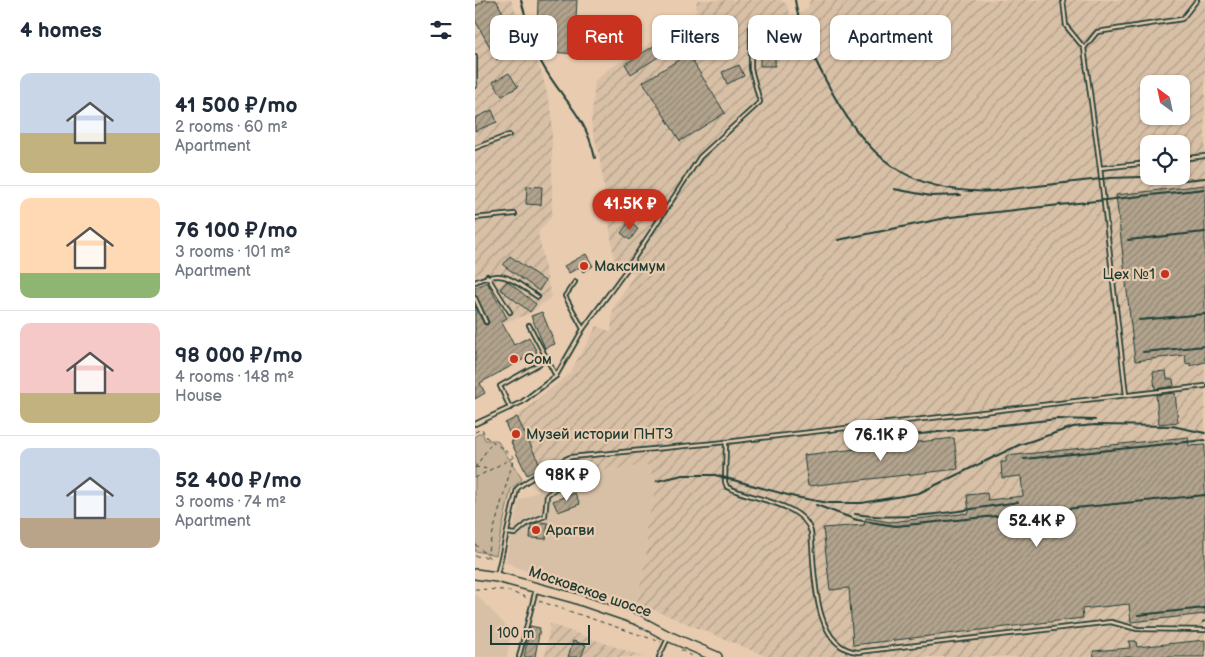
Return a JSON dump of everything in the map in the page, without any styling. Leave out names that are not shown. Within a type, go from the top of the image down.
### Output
[{"type":"main road","name":"Московское шоссе","points":[[476,573],[537,588],[638,620],[667,640],[717,657]]},
{"type":"lane","points":[[1063,0],[1066,26],[1083,48],[1100,168],[1126,396]]},
{"type":"lane","points":[[1083,48],[1097,32],[1182,19],[1197,0]]},
{"type":"lane","points":[[475,56],[475,86]]},
{"type":"lane","points":[[475,424],[522,402],[556,376],[583,329],[627,269],[700,157],[760,102],[751,69],[751,60]]},
{"type":"lane","points":[[475,148],[509,135]]},
{"type":"lane","points":[[1190,158],[1205,156]]},
{"type":"lane","points":[[1100,168],[1140,164]]},
{"type":"lane","points":[[475,218],[515,214]]},
{"type":"lane","points":[[475,282],[487,276],[503,275],[537,297]]},
{"type":"lane","points":[[487,276],[510,312]]},
{"type":"lane","points":[[575,282],[565,296],[583,329]]},
{"type":"lane","points":[[475,298],[486,322]]},
{"type":"lane","points":[[529,325],[556,376]]},
{"type":"lane","points":[[510,408],[500,386],[547,360]]},
{"type":"lane","points":[[497,577],[519,486],[542,474],[564,459],[1205,386]]},
{"type":"lane","points":[[726,442],[725,482],[727,487],[785,508],[801,516],[808,523],[811,532],[821,616],[832,638],[845,650],[859,652],[1111,622],[1137,629],[1205,630]]},
{"type":"lane","points":[[507,533],[515,534],[528,523],[545,516],[547,495],[556,488],[575,481]]},
{"type":"lane","points":[[519,657],[537,588]]},
{"type":"lane","points":[[659,657],[667,640]]},
{"type":"path","points":[[475,432],[482,429],[486,437],[514,457]]},
{"type":"path","points":[[490,469],[475,467],[493,441]]},
{"type":"path","points":[[475,478],[514,457]]},
{"type":"path","points":[[487,554],[514,457]]},
{"type":"path","points":[[475,544],[492,560]]},
{"type":"path","points":[[475,556],[489,557]]},
{"type":"path","points":[[475,589],[505,590],[667,640]]},
{"type":"path","points":[[680,650],[694,657]]},
{"type":"shaded area","points":[[475,0],[511,0],[517,15],[490,15],[490,60],[536,60],[542,74],[552,113],[552,216],[538,233],[551,297],[531,313],[492,327],[475,341]]},
{"type":"shaded area","points":[[697,0],[781,0],[787,5],[791,15],[748,15],[748,60],[820,60],[820,15],[798,15],[808,8],[810,0],[1205,0],[1205,657],[768,657],[637,603],[647,548],[646,529],[656,486],[648,465],[567,475],[539,491],[529,468],[514,411],[517,416],[569,374],[597,326],[611,332],[613,308],[635,273],[615,266],[600,159],[591,123],[595,81],[607,70],[623,60],[642,60],[642,48],[652,42],[652,60],[738,60],[738,15],[695,15]]},
{"type":"shaded area","points":[[482,432],[485,440],[497,440],[522,479],[511,489],[496,555],[475,551],[475,436]]},
{"type":"shaded area","points":[[648,465],[656,486],[646,529],[647,548],[637,603],[586,589],[544,572],[535,575],[505,562],[519,500],[559,481],[567,475]]},
{"type":"shaded area","points":[[475,593],[511,631],[507,657],[475,657]]},
{"type":"shaded area","points":[[550,624],[644,657],[545,657]]},
{"type":"building","points":[[482,0],[496,0],[504,15],[490,15],[490,47],[475,20],[475,6],[483,2]]},
{"type":"building","points":[[538,0],[577,0],[576,15],[567,15],[567,53],[557,52],[557,15],[538,15]]},
{"type":"building","points":[[652,47],[653,60],[631,74],[625,64],[631,60],[642,60],[642,53]]},
{"type":"building","points":[[678,60],[692,60],[725,113],[680,141],[643,82]]},
{"type":"building","points":[[760,60],[775,60],[775,66],[760,66]]},
{"type":"building","points":[[739,65],[744,76],[727,84],[722,72]]},
{"type":"building","points":[[509,73],[518,87],[502,96],[493,82]]},
{"type":"building","points":[[492,110],[497,122],[475,131],[475,118]]},
{"type":"building","name":"Цех №1","points":[[1205,185],[1205,362],[1190,366],[1190,363],[1186,364],[1185,355],[1135,361],[1116,195]]},
{"type":"building","points":[[527,186],[542,187],[541,205],[526,204]]},
{"type":"building","points":[[629,222],[638,229],[630,240],[621,233]]},
{"type":"building","points":[[586,254],[593,266],[583,272],[580,267],[569,273],[564,266]]},
{"type":"building","points":[[510,256],[545,281],[539,291],[503,265]]},
{"type":"building","points":[[507,281],[536,304],[530,312],[500,289]]},
{"type":"building","points":[[487,282],[507,318],[501,321],[514,345],[529,337],[537,352],[480,383],[485,393],[475,399],[475,306],[484,324],[487,325],[489,322],[475,295],[475,288]]},
{"type":"building","points":[[542,312],[555,344],[545,348],[531,316]]},
{"type":"building","points":[[1166,371],[1167,379],[1173,379],[1174,386],[1155,389],[1153,372]]},
{"type":"building","points":[[1175,393],[1178,422],[1159,424],[1156,395]]},
{"type":"building","points":[[517,417],[541,467],[527,475],[511,442],[513,441],[505,423]]},
{"type":"building","points":[[1188,437],[1189,446],[1205,445],[1205,614],[1131,622],[1129,604],[1082,609],[1083,618],[853,645],[849,588],[830,590],[823,528],[864,525],[866,518],[890,522],[969,513],[967,495],[987,493],[988,500],[1023,496],[1021,476],[1002,478],[1001,462],[1006,462],[1006,456]]},
{"type":"building","points":[[954,438],[958,469],[808,486],[804,455]]},
{"type":"building","points":[[575,493],[580,504],[558,512],[553,501]]},
{"type":"building","points":[[538,522],[548,523],[546,539],[530,538],[531,525]]},
{"type":"building","points":[[530,626],[540,628],[535,657],[524,657]]},
{"type":"building","points":[[1205,640],[1205,657],[1094,657],[1093,651],[1130,648],[1129,641],[1136,641],[1137,647]]},
{"type":"building","points":[[573,641],[586,645],[581,657],[568,657]]},
{"type":"railway","points":[[521,0],[532,40],[541,62],[579,117],[591,142],[595,158]]},
{"type":"railway","points":[[795,0],[803,32],[826,81],[841,108],[874,151],[893,167],[915,179],[939,187],[967,191],[999,191]]},
{"type":"railway","points":[[993,191],[1110,178],[1140,177]]},
{"type":"railway","points":[[1190,180],[1205,178]]},
{"type":"railway","points":[[894,189],[931,196],[961,195]]},
{"type":"railway","points":[[838,240],[951,217],[1205,189]]},
{"type":"railway","points":[[1128,240],[1205,232]]},
{"type":"railway","points":[[1139,320],[1205,314]]},
{"type":"railway","points":[[1143,352],[1205,346]]},
{"type":"railway","points":[[902,436],[1057,419],[1095,420]]},
{"type":"railway","points":[[657,481],[683,475],[715,475],[795,497],[829,503],[862,503],[919,493],[1019,445],[1073,427],[1095,425],[1172,426],[1205,433]]},
{"type":"railway","points":[[1024,459],[1205,440]]},
{"type":"railway","points":[[816,505],[857,520],[896,526],[1205,495]]},
{"type":"railway","points":[[855,514],[896,517],[916,516],[1018,502]]},
{"type":"railway","points":[[1138,615],[1205,608]]},
{"type":"place","name":"Максимум","points":[[584,266]]},
{"type":"place","name":"Цех №1","points":[[1165,274]]},
{"type":"place","name":"Сом","points":[[514,359]]},
{"type":"place","name":"Музей истории ПНТЗ","points":[[516,434]]},
{"type":"place","name":"Арагви","points":[[536,530]]}]
